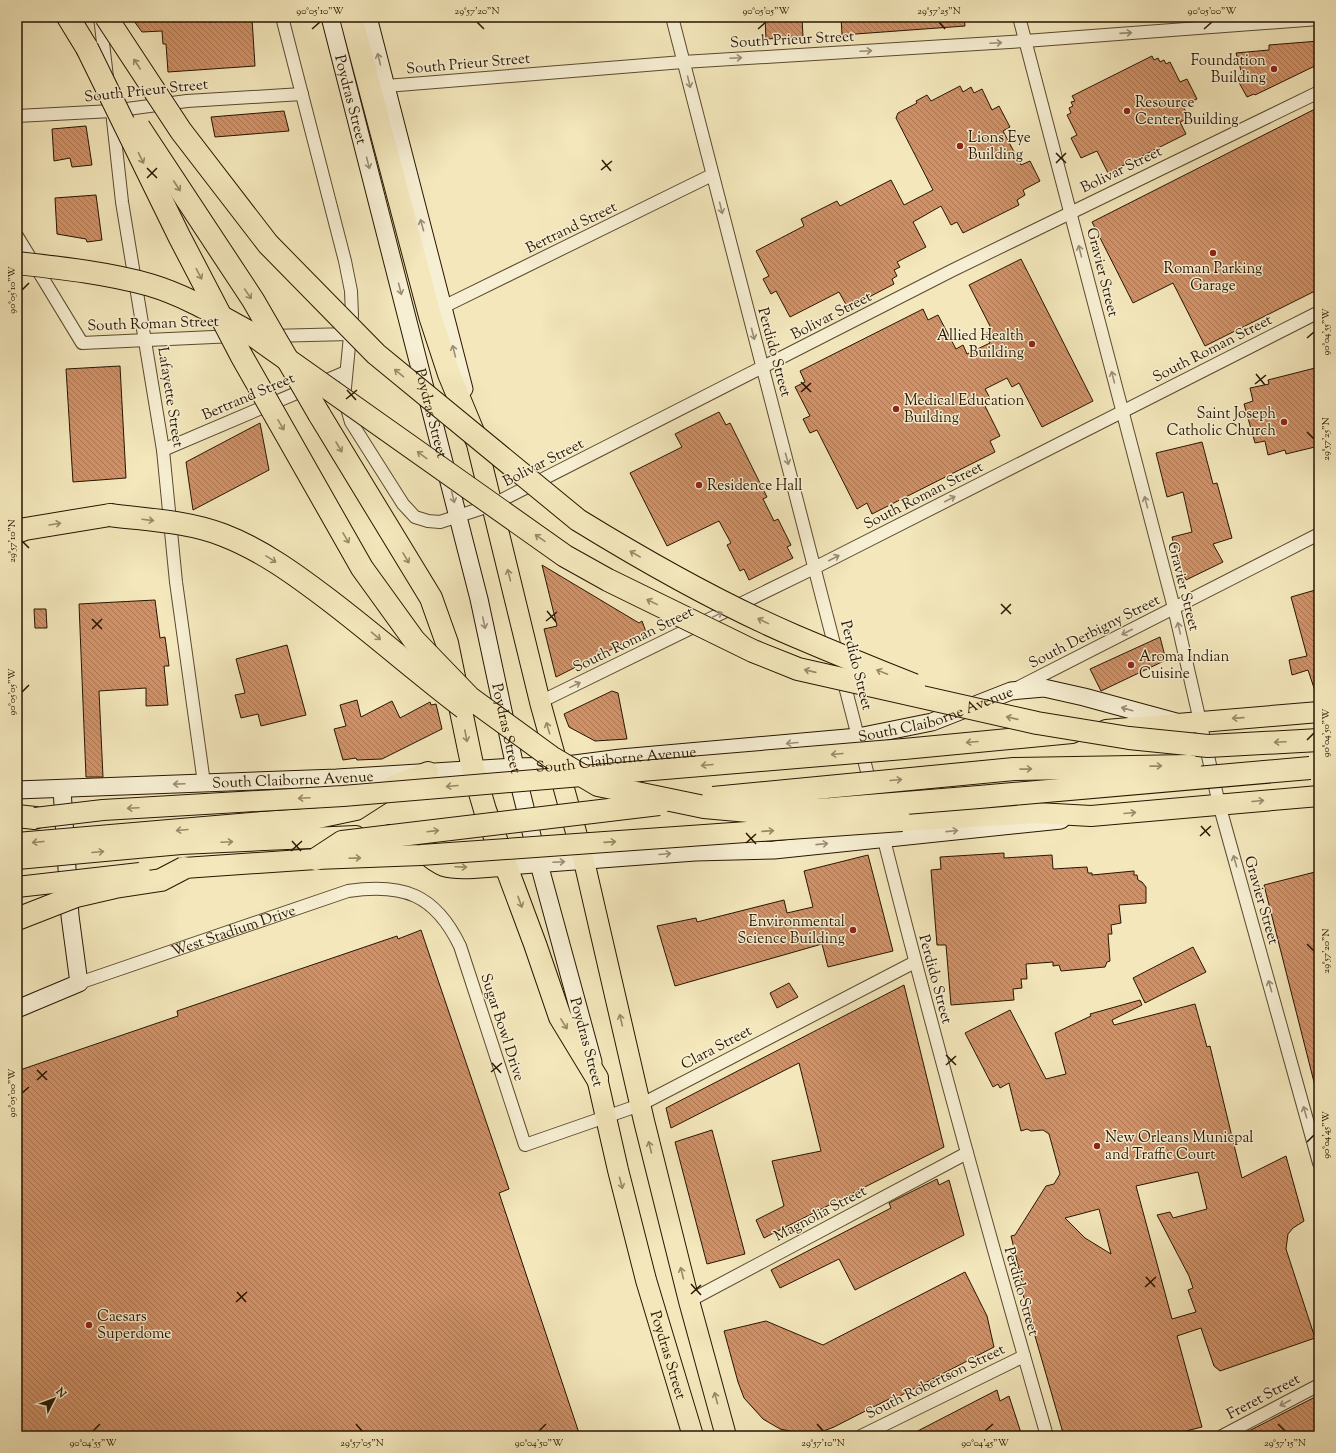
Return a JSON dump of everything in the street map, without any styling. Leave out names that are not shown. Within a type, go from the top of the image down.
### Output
[{"type":"highway","points":[[68,17],[253,300],[326,426],[431,598],[447,643],[473,769],[506,866],[560,1017],[597,1078]]},
{"type":"highway","points":[[106,17],[181,131],[268,244],[376,354],[578,520],[679,580],[794,636],[970,708]]},
{"type":"highway","points":[[351,17],[430,316],[448,374],[477,444]]},
{"type":"highway","points":[[87,48],[179,236],[241,355],[362,568],[414,640],[470,698],[555,762]]},
{"type":"highway","points":[[17,263],[74,269],[151,286],[204,307],[253,335],[565,556],[608,580],[753,651],[798,669],[1037,724],[1129,738],[1208,746],[1319,740]]},
{"type":"highway","points":[[17,532],[25,529],[110,515],[182,524],[223,535],[264,555],[296,575],[373,634],[428,680],[505,740],[555,762],[598,785],[704,807],[760,812],[831,809],[1314,768]]},
{"type":"highway","points":[[316,859],[342,842],[604,810],[1007,770],[1161,766],[1314,768]]},
{"type":"highway","points":[[17,919],[76,896],[115,887],[161,880],[184,868]]},
{"type":"main road","points":[[477,444],[555,762],[584,861],[640,1105],[689,1301],[726,1436]]},
{"type":"main road","name":"South Claiborne Avenue","points":[[23,819],[104,810],[343,796],[1200,721],[1319,712]]},
{"type":"main road","points":[[17,859],[181,844],[263,831],[356,810],[395,785],[428,772]]},
{"type":"main road","points":[[17,887],[184,868],[316,859],[429,854],[1037,813],[1091,816],[1319,796]]},
{"type":"main road","points":[[17,844],[263,831],[395,834],[410,840],[426,855],[445,866],[462,868],[506,866]]},
{"type":"main road","name":"Poydras Street","points":[[597,1078],[618,1170],[646,1280],[693,1436]]},
{"type":"street","name":"Lafayette Street","points":[[100,17],[122,202],[164,450],[176,582],[204,784]]},
{"type":"street","points":[[282,17],[345,261],[351,291],[352,315],[346,372]]},
{"type":"street","name":"Poydras Street","points":[[330,17],[479,599],[515,767],[539,864],[597,1078]]},
{"type":"street","points":[[368,17],[477,444]]},
{"type":"street","name":"Perdido Street","points":[[672,17],[762,369],[816,567],[915,962],[1047,1436]]},
{"type":"street","name":"Gravier Street","points":[[1019,17],[1174,608],[1219,804],[1319,1163]]},
{"type":"street","name":"South Prieur Street","points":[[386,86],[684,62],[1025,41],[1319,19]]},
{"type":"street","name":"Bolivar Street","points":[[346,372],[344,398],[351,422],[403,504],[415,517],[428,521],[440,522],[458,517],[492,505],[1070,212],[1319,92]]},
{"type":"street","name":"South Prieur Street","points":[[17,116],[112,111],[187,101],[302,94]]},
{"type":"street","name":"Bertrand Street","points":[[443,307],[712,175]]},
{"type":"street","name":"South Roman Street","points":[[17,236],[82,343],[196,337],[350,334]]},
{"type":"street","name":"South Roman Street","points":[[540,702],[816,567],[1319,312]]},
{"type":"street","name":"Bertrand Street","points":[[164,450],[346,372]]},
{"type":"street","name":"South Derbigny Street","points":[[1010,691],[1319,534]]},
{"type":"street","name":"South Claiborne Avenue","points":[[17,790],[204,784],[515,767],[555,762],[621,758],[858,737],[932,722],[1010,691],[1044,688],[1084,697],[1178,723]]},
{"type":"street","points":[[62,789],[70,916],[79,983]]},
{"type":"street","points":[[506,866],[695,852],[774,850],[1039,823],[1091,816]]},
{"type":"street","name":"West Stadium Drive","points":[[17,1009],[79,983],[348,891],[372,887],[391,889],[417,896],[428,903],[446,922]]},
{"type":"street","name":"Sugar Bowl Drive","points":[[446,922],[460,946],[525,1145]]},
{"type":"street","name":"Clara Street","points":[[525,1145],[640,1105],[915,962]]},
{"type":"street","name":"Magnolia Street","points":[[689,1301],[967,1153]]},
{"type":"street","name":"South Robertson Street","points":[[861,1436],[1024,1356]]},
{"type":"street","name":"Freret Street","points":[[1222,1436],[1319,1385]]},
{"type":"building","points":[[131,17],[209,17],[209,22],[252,19],[255,66],[168,72],[166,44],[163,44],[162,31],[142,32]]},
{"type":"building","points":[[765,17],[802,17],[803,37],[766,39]]},
{"type":"building","points":[[841,17],[964,17],[965,26],[842,35]]},
{"type":"building","name":"Foundation Building","points":[[1319,41],[1319,64],[1255,95],[1254,94],[1247,97],[1236,77],[1242,74],[1236,53],[1269,50],[1269,45]]},
{"type":"building","name":"Resource Center Building","points":[[1152,56],[1154,60],[1158,58],[1160,62],[1164,60],[1166,64],[1170,62],[1180,82],[1187,79],[1197,99],[1183,106],[1189,118],[1180,122],[1186,134],[1108,173],[1097,151],[1081,158],[1071,138],[1077,135],[1067,115],[1071,113],[1069,108],[1073,106],[1071,102],[1075,101],[1072,96]]},
{"type":"building","points":[[960,86],[963,92],[971,87],[974,93],[982,89],[992,110],[999,106],[1010,127],[1003,131],[1021,165],[1030,161],[1040,181],[1023,190],[1025,195],[1017,200],[1019,205],[963,233],[957,222],[951,225],[941,206],[913,222],[926,247],[897,262],[900,267],[894,270],[897,276],[892,279],[894,284],[848,308],[839,292],[790,317],[776,291],[771,294],[763,279],[769,276],[756,251],[804,226],[801,219],[837,201],[840,206],[891,180],[904,205],[933,190],[896,118],[898,113],[917,103],[916,101],[927,95],[931,101]]},
{"type":"building","name":"Roman Parking Garage","points":[[1319,107],[1319,289],[1205,346],[1173,283],[1133,303],[1092,222]]},
{"type":"building","points":[[284,111],[289,131],[215,137],[211,117]]},
{"type":"building","points":[[86,126],[92,165],[72,167],[70,158],[54,161],[52,129]]},
{"type":"building","points":[[96,195],[102,240],[87,242],[86,239],[57,234],[55,198]]},
{"type":"building","name":"Medical Education Building","points":[[1021,259],[1093,401],[1042,427],[1019,383],[1012,387],[1007,378],[985,389],[990,398],[983,402],[1000,436],[990,441],[995,452],[872,514],[867,503],[857,509],[817,430],[810,433],[803,419],[810,416],[795,387],[805,382],[800,371],[923,309],[928,320],[938,315],[956,349],[963,345],[967,354],[990,343],[985,334],[992,330],[969,285]]},
{"type":"building","points":[[120,366],[126,478],[73,482],[66,369]]},
{"type":"building","name":"Saint Joseph Catholic Church","points":[[1319,367],[1319,446],[1286,454],[1285,450],[1268,455],[1265,441],[1255,443],[1244,404],[1253,401],[1250,388],[1269,384],[1268,380]]},
{"type":"building","name":"Residence Hall","points":[[719,412],[726,425],[730,423],[767,497],[763,499],[774,521],[778,519],[791,545],[787,547],[793,558],[749,580],[744,569],[740,571],[727,545],[731,543],[719,521],[667,546],[630,473],[682,447],[675,434]]},
{"type":"building","points":[[260,423],[269,470],[193,510],[186,462]]},
{"type":"building","points":[[1202,442],[1213,484],[1217,483],[1232,538],[1213,544],[1223,562],[1186,580],[1183,573],[1181,574],[1172,537],[1192,532],[1183,492],[1167,497],[1156,453]]},
{"type":"building","points":[[542,565],[639,623],[642,621],[646,632],[556,677],[544,629],[557,626]]},
{"type":"building","points":[[1319,589],[1319,696],[1317,697],[1308,670],[1292,675],[1289,660],[1307,656],[1291,597]]},
{"type":"building","points":[[155,600],[160,638],[165,637],[169,666],[164,666],[168,705],[146,706],[146,688],[99,691],[103,777],[86,777],[79,604]]},
{"type":"building","points":[[34,609],[46,609],[47,628],[35,628]]},
{"type":"building","points":[[1160,637],[1166,660],[1101,691],[1090,669]]},
{"type":"building","points":[[287,645],[306,715],[261,726],[258,714],[241,718],[235,695],[245,693],[236,659]]},
{"type":"building","points":[[612,691],[618,693],[627,739],[595,741],[569,727],[564,714]]},
{"type":"building","points":[[357,700],[361,717],[392,701],[400,718],[430,702],[431,705],[436,704],[442,729],[382,759],[357,760],[356,758],[343,760],[334,729],[346,726],[340,705]]},
{"type":"building","points":[[1004,853],[1004,858],[1052,855],[1053,869],[1087,867],[1088,873],[1092,873],[1092,875],[1134,871],[1134,875],[1137,875],[1138,880],[1146,887],[1146,903],[1119,905],[1121,923],[1111,925],[1112,934],[1108,934],[1110,961],[1107,962],[1105,967],[1061,971],[1059,965],[1053,966],[1053,962],[1026,964],[1027,979],[1021,979],[1022,988],[1013,989],[1014,1000],[951,1005],[946,945],[937,945],[931,870],[941,869],[940,857]]},
{"type":"building","points":[[868,855],[893,951],[828,967],[822,944],[675,986],[657,926],[696,918],[697,922],[784,900],[787,913],[813,907],[804,871]]},
{"type":"building","points":[[1319,871],[1319,1086],[1315,1086],[1264,885]]},
{"type":"building","points":[[421,930],[509,1189],[499,1193],[580,1436],[17,1436],[17,1071],[178,1016],[177,1011],[397,936],[398,939]]},
{"type":"building","points":[[1193,947],[1206,972],[1145,1003],[1133,978]]},
{"type":"building","points":[[789,983],[798,997],[777,1008],[770,993]]},
{"type":"building","points":[[904,985],[944,1147],[764,1238],[756,1220],[784,1206],[772,1161],[821,1151],[799,1063],[671,1128],[666,1108]]},
{"type":"building","points":[[1140,1000],[1142,1005],[1112,1020],[1114,1025],[1195,1004],[1207,1047],[1210,1046],[1242,1178],[1286,1156],[1304,1221],[1293,1228],[1288,1234],[1286,1249],[1315,1338],[1220,1371],[1214,1366],[1201,1328],[1177,1336],[1202,1427],[1178,1433],[1179,1436],[1066,1436],[1063,1433],[1022,1291],[1023,1286],[1011,1236],[1015,1235],[1046,1186],[1054,1184],[1060,1174],[1049,1134],[1043,1130],[1031,1131],[1027,1129],[1021,1131],[1009,1083],[1000,1088],[998,1084],[993,1087],[965,1033],[1010,1010],[1046,1079],[1066,1074],[1055,1033],[1091,1016],[1090,1014]],"holes":[[[1198,1172],[1207,1209],[1173,1218],[1170,1212],[1157,1215],[1189,1276],[1193,1288],[1188,1290],[1196,1312],[1172,1319],[1136,1186]],[[1099,1209],[1111,1254],[1085,1238],[1065,1218]]]},
{"type":"building","points":[[712,1130],[745,1254],[707,1264],[675,1142]]},
{"type":"building","points":[[937,1179],[939,1185],[949,1180],[964,1235],[855,1290],[839,1259],[780,1288],[771,1270],[891,1208],[889,1203]]},
{"type":"building","points":[[965,1272],[987,1316],[994,1347],[894,1399],[893,1397],[821,1432],[799,1433],[780,1429],[763,1419],[744,1398],[724,1331],[766,1321],[823,1345]]},
{"type":"building","points":[[997,1390],[1000,1401],[1009,1396],[1022,1436],[908,1436]]},
{"type":"building","points":[[1319,1395],[1319,1436],[1239,1436]]},
{"type":"place","name":"Foundation Building","points":[[1274,69]]},
{"type":"place","name":"Resource Center Building","points":[[1127,111]]},
{"type":"place","name":"Lions Eye Building","points":[[960,146]]},
{"type":"place","name":"Roman Parking Garage","points":[[1213,253]]},
{"type":"place","name":"Allied Health Building","points":[[1032,344]]},
{"type":"place","name":"Medical Education Building","points":[[896,409]]},
{"type":"place","name":"Saint Joseph Catholic Church","points":[[1284,422]]},
{"type":"place","name":"Residence Hall","points":[[699,485]]},
{"type":"place","name":"Aroma Indian Cuisine","points":[[1131,665]]},
{"type":"place","name":"Environmental Science Building","points":[[853,930]]},
{"type":"place","name":"New Orleans Municpal and Traffic Court","points":[[1097,1146]]},
{"type":"place","name":"Caesars Superdome","points":[[89,1325]]}]
